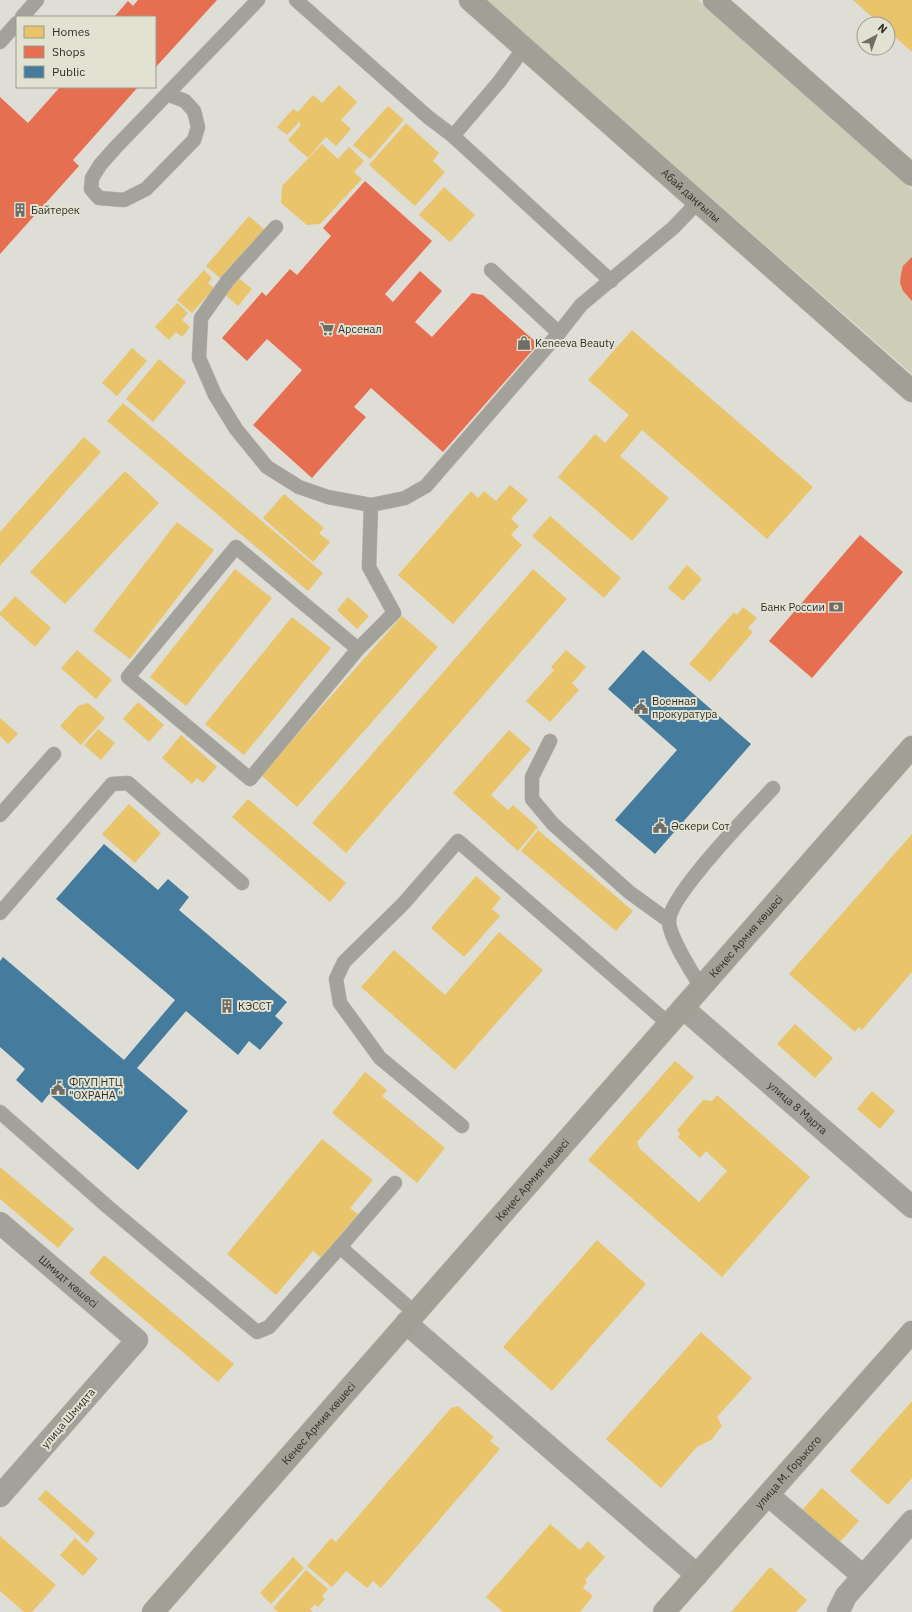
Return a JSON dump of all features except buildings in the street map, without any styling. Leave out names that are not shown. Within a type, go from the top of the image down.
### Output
[{"type":"main road","name":"Абай даңғылы","points":[[470,0],[912,390]]},
{"type":"main road","points":[[714,0],[912,175]]},
{"type":"main road","name":"Кеңес Армия көшесі","points":[[153,1612],[912,747]]},
{"type":"main road","name":"улица М. Горького","points":[[664,1612],[912,1332]]},
{"type":"street","name":"улица 8 Марта","points":[[683,1008],[912,1207]]},
{"type":"street","name":"Шмидт көшесі","points":[[0,1223],[136,1340]]},
{"type":"street","points":[[411,1318],[697,1575]]},
{"type":"street","name":"улица Шмидта","points":[[0,1496],[136,1340]]},
{"type":"street","points":[[768,1495],[863,1576]]},
{"type":"street","points":[[838,1612],[846,1596],[912,1521]]},
{"type":"lane","points":[[23,16],[37,0]]},
{"type":"lane","points":[[167,94],[185,101],[194,111],[198,127],[194,140],[146,189],[124,200],[99,198],[91,189],[92,178],[100,165],[167,94],[258,0]]},
{"type":"lane","points":[[296,0],[428,117],[453,136],[611,281]]},
{"type":"lane","points":[[0,42],[16,24]]},
{"type":"lane","points":[[453,136],[499,82],[524,48]]},
{"type":"lane","points":[[276,227],[228,280],[201,318],[199,358],[215,395],[236,429],[267,467],[299,487],[328,496],[370,505],[405,498],[426,486],[560,333],[581,305],[673,228],[698,202]]},
{"type":"lane","points":[[491,270],[560,333]]},
{"type":"lane","points":[[358,648],[236,547],[128,677],[250,779],[358,648],[394,613],[369,567],[370,505]]},
{"type":"lane","points":[[550,741],[532,777],[532,799],[553,824],[628,892],[668,921],[673,937],[701,987]]},
{"type":"lane","points":[[0,815],[54,754]]},
{"type":"lane","points":[[0,912],[112,784],[128,783],[242,883]]},
{"type":"lane","points":[[668,921],[676,901],[708,859],[773,788]]},
{"type":"lane","points":[[462,1126],[380,1058],[340,1003],[336,979],[344,962],[403,904],[458,841],[669,1024]]},
{"type":"lane","points":[[0,1112],[108,1207],[257,1332],[269,1326],[395,1183]]},
{"type":"lane","points":[[340,1247],[411,1318]]},
{"type":"green space","points":[[486,0],[698,0],[912,190],[912,374]]},
{"type":"place","name":"Байтерек","points":[[20,210]]},
{"type":"place","name":"Арсенал","points":[[327,329]]},
{"type":"place","name":"Keneeva Beauty","points":[[524,343]]},
{"type":"place","name":"Банк России","points":[[836,607]]},
{"type":"place","name":"Военная прокуратура","points":[[641,707]]},
{"type":"place","name":"Әскери Сот","points":[[660,826]]},
{"type":"place","name":"КЭССТ","points":[[227,1006]]},
{"type":"place","name":"ФГУП НТЦ \"ОХРАНА \"","points":[[58,1088]]}]
